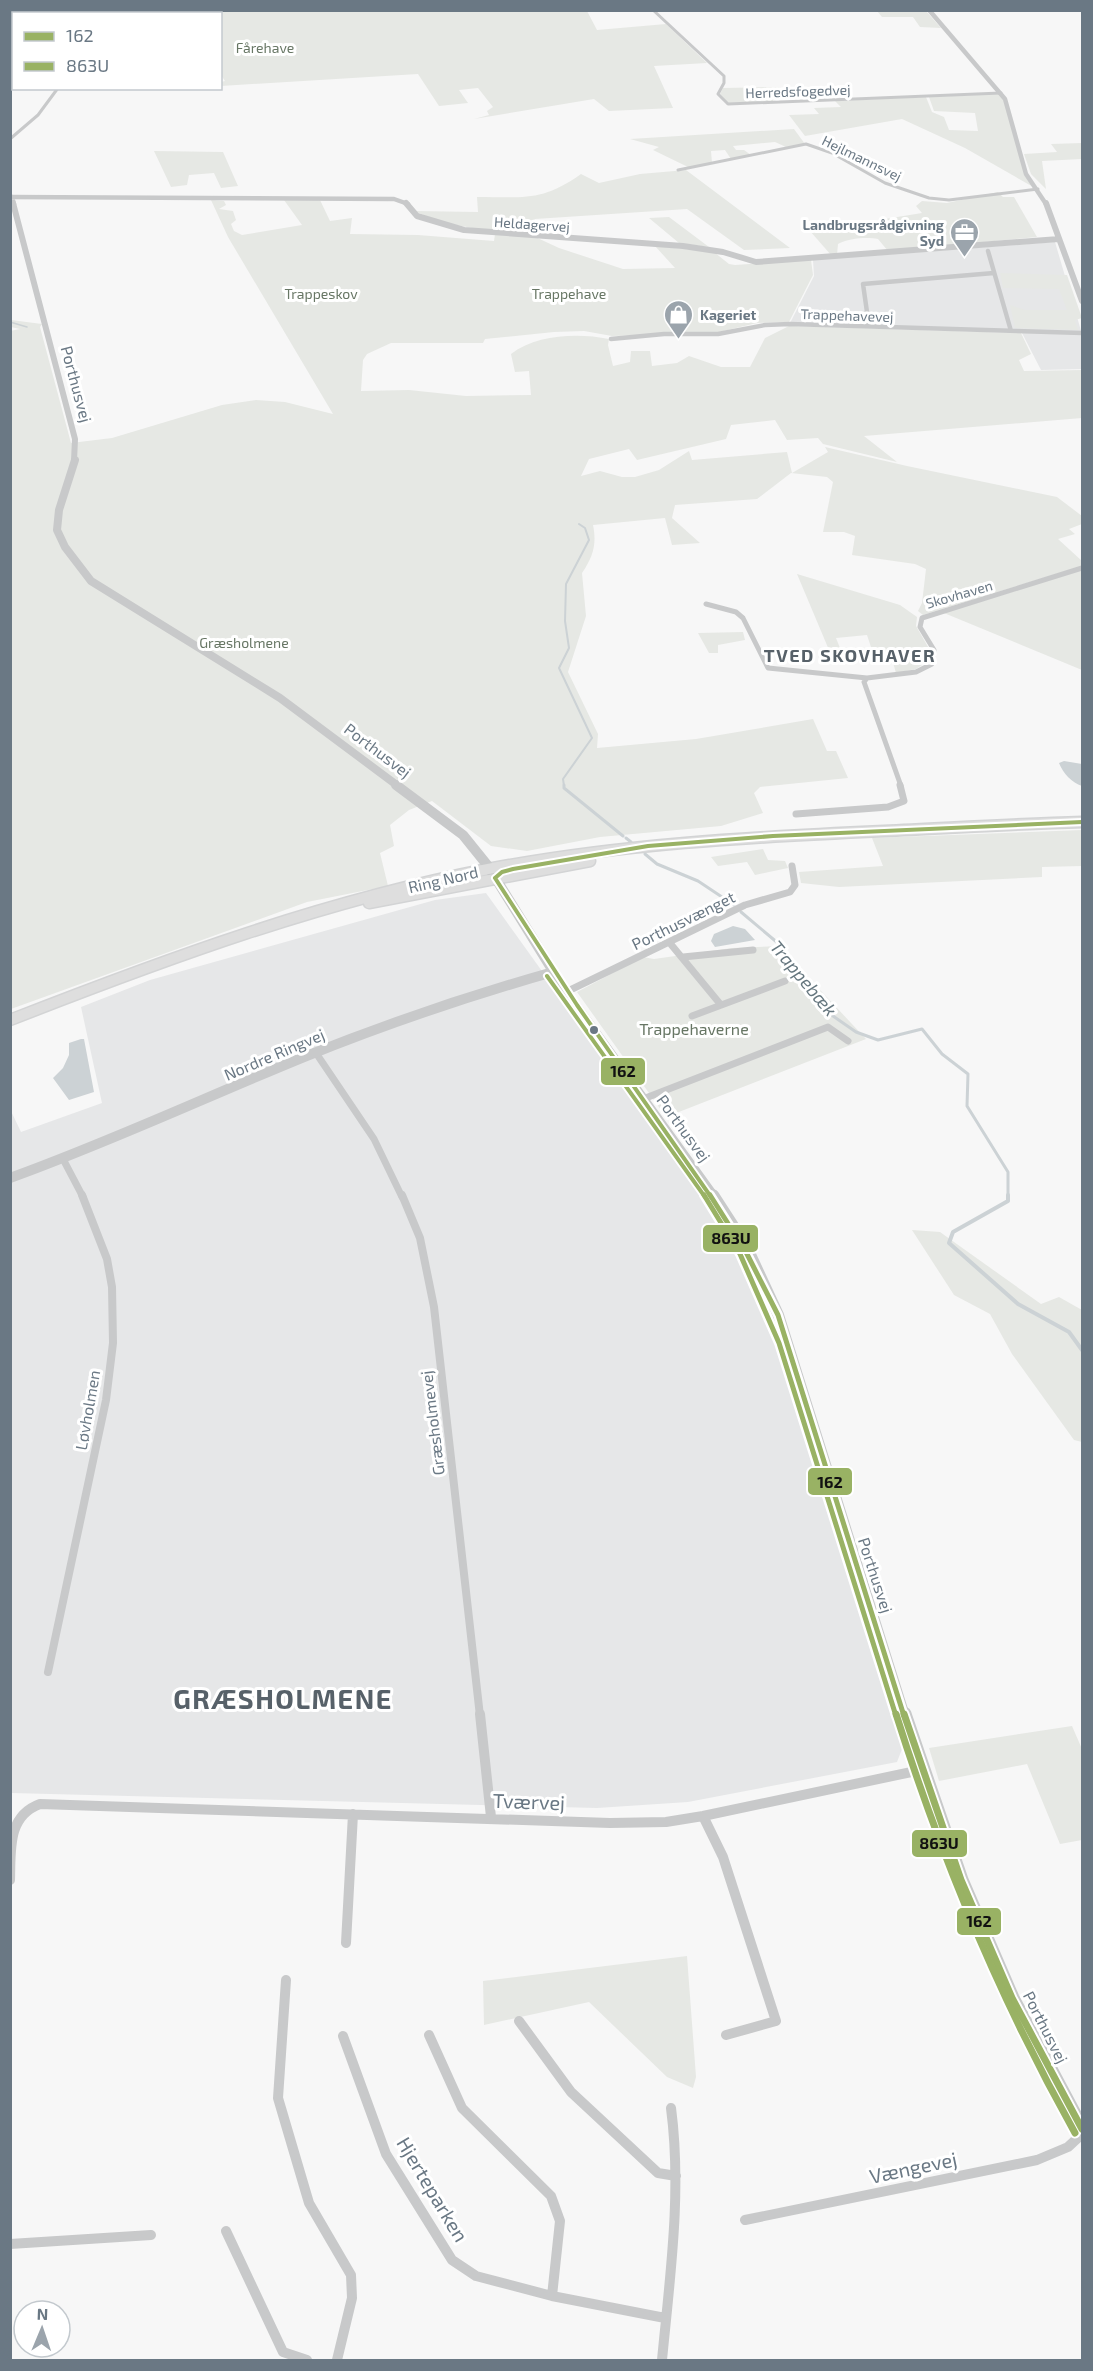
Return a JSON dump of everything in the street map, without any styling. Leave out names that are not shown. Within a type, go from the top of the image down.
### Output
[{"type":"main road","name":"Ring Nord","points":[[10,1020],[215,943],[370,896],[490,869],[606,852],[772,836],[1083,822]]},
{"type":"main road","name":"Ring Nord","points":[[326,910],[669,845]]},
{"type":"street","name":"Herredsfogedvej","points":[[653,10],[724,76],[718,94],[728,104],[1001,93]]},
{"type":"street","points":[[929,10],[1001,93],[1026,174],[1044,198],[1083,301]]},
{"type":"street","points":[[10,139],[38,115],[57,90]]},
{"type":"street","name":"Hejlmannsvej","points":[[678,170],[806,144],[832,153],[885,183],[929,198],[949,200],[1038,189]]},
{"type":"street","name":"Heldagervej","points":[[11,196],[394,199],[407,203],[417,216],[464,230],[683,246],[729,253],[756,262],[1059,239]]},
{"type":"street","name":"Porthusvej","points":[[11,196],[75,439],[76,455],[59,510],[57,530],[65,547],[91,581],[280,698],[455,828],[490,869],[566,992],[722,1208],[766,1286],[778,1315],[921,1770],[961,1880],[1012,1998],[1046,2066],[1083,2129]]},
{"type":"street","points":[[988,251],[1011,331]]},
{"type":"street","points":[[869,326],[863,284],[994,273]]},
{"type":"street","name":"Trappehavevej","points":[[611,339],[664,334],[718,334],[771,324],[1083,333]]},
{"type":"street","name":"Skovhaven","points":[[706,604],[736,612],[743,618],[768,668],[777,671],[867,678],[916,672],[932,664],[934,650],[920,627],[922,618],[1083,568]]},
{"type":"street","points":[[796,814],[888,807],[900,804],[905,798],[866,687],[867,678]]},
{"type":"street","points":[[495,878],[502,872],[513,869],[606,852]]},
{"type":"street","name":"Porthusvænget","points":[[566,992],[745,905],[790,892],[795,885],[792,866]]},
{"type":"street","points":[[669,942],[721,1005]]},
{"type":"street","points":[[683,957],[753,950]]},
{"type":"street","name":"Nordre Ringvej","points":[[10,1178],[63,1159],[315,1053],[444,1004],[553,972]]},
{"type":"street","points":[[692,1016],[785,981]]},
{"type":"street","points":[[643,1099],[828,1027],[848,1041]]},
{"type":"street","name":"Græsholmevej","points":[[315,1053],[374,1139],[420,1238],[434,1307],[491,1817]]},
{"type":"street","name":"Løvholmen","points":[[48,1672],[106,1399],[112,1351],[113,1304],[108,1260],[94,1217],[63,1159]]},
{"type":"street","name":"Tværvej","points":[[10,1880],[14,1831],[23,1810],[40,1804],[491,1817],[610,1823],[666,1822],[921,1770]]},
{"type":"street","points":[[346,1943],[353,1814]]},
{"type":"street","points":[[703,1816],[723,1857],[776,2021],[726,2035]]},
{"type":"street","points":[[286,1980],[279,2098],[309,2203],[351,2274],[352,2298],[336,2361]]},
{"type":"street","points":[[519,2021],[571,2092],[658,2173],[676,2176]]},
{"type":"street","points":[[429,2035],[462,2108],[550,2196],[560,2221],[552,2296]]},
{"type":"street","name":"Hjerteparken","points":[[343,2036],[386,2154],[452,2260],[476,2276],[552,2296],[665,2318]]},
{"type":"street","points":[[662,2361],[676,2176],[677,2138],[671,2108]]},
{"type":"street","name":"Vængevej","points":[[745,2220],[1037,2160],[1059,2152],[1077,2141],[1083,2134]]},
{"type":"street","points":[[226,2231],[283,2352],[307,2361]]},
{"type":"street","points":[[10,2244],[152,2235]]},
{"type":"shaded area","points":[[1055,242],[1082,334],[1082,369],[1041,370],[1022,333],[789,325],[814,276],[813,260]]},
{"type":"shaded area","points":[[1064,761],[1082,764],[1082,786],[1071,780],[1063,770],[1059,763]]},
{"type":"shaded area","points":[[486,893],[725,1228],[756,1288],[783,1365],[902,1749],[897,1762],[688,1802],[597,1808],[11,1793],[10,1109],[21,1132],[102,1103],[81,1007],[150,980],[435,900]]},
{"type":"shaded area","points":[[733,926],[745,929],[755,940],[715,947],[711,941],[714,934]]},
{"type":"shaded area","points":[[84,1039],[94,1092],[69,1100],[53,1078],[63,1068],[69,1055],[69,1043]]},
{"type":"green space","name":"Fårehave","points":[[587,11],[597,30],[666,24],[707,63],[654,66],[673,108],[609,111],[594,99],[474,119],[489,115],[487,111],[493,107],[478,88],[459,90],[468,103],[439,106],[418,74],[222,86],[222,82],[225,81],[222,76],[222,12],[121,12]]},
{"type":"green space","points":[[877,11],[926,11],[941,28],[920,27],[913,17],[882,17]]},
{"type":"green space","points":[[779,87],[787,98],[772,99],[774,102],[728,103],[720,94],[723,88]]},
{"type":"green space","points":[[999,94],[1004,101],[1024,169],[1035,188],[965,148],[902,119],[805,136],[789,115],[819,114],[814,108],[841,107],[835,101],[926,97],[932,112],[944,117],[949,130],[978,131],[975,113],[934,111],[929,97]]},
{"type":"green space","points":[[794,129],[805,144],[786,147],[775,142],[733,146],[736,150],[744,150],[751,155],[731,159],[725,150],[711,151],[712,163],[688,167],[653,150],[659,147],[630,139]]},
{"type":"green space","points":[[1082,143],[1082,159],[1042,161],[1046,189],[1031,174],[1024,154],[1057,152],[1051,144]]},
{"type":"green space","points":[[154,151],[223,152],[238,186],[221,188],[214,173],[189,175],[187,185],[171,187]]},
{"type":"green space","points":[[686,170],[790,248],[744,250],[687,209],[535,219],[527,232],[469,228],[414,211],[478,212],[477,197],[520,197],[543,194],[581,174],[599,183],[640,174]]},
{"type":"green space","points":[[998,192],[1003,197],[1014,197],[1037,237],[888,251],[878,239],[869,238],[847,240],[838,244],[837,255],[831,255],[810,231],[922,213],[916,206],[922,201],[947,203]]},
{"type":"green space","name":"Græsholmene","points":[[211,200],[224,201],[226,205],[219,209],[233,211],[236,220],[231,224],[234,231],[242,235],[302,225],[284,200],[320,200],[330,221],[352,218],[350,234],[418,235],[494,241],[495,234],[531,235],[559,248],[623,269],[675,268],[655,246],[714,252],[729,264],[735,265],[811,260],[813,275],[789,322],[757,323],[715,333],[612,336],[584,331],[485,339],[483,343],[391,343],[367,354],[363,360],[361,391],[409,390],[466,396],[531,395],[529,371],[515,372],[511,354],[533,342],[558,337],[585,336],[609,339],[608,345],[613,366],[630,362],[631,351],[650,351],[652,366],[677,363],[689,356],[721,367],[750,367],[765,338],[789,326],[1021,333],[1031,354],[1019,360],[1024,371],[1082,370],[1082,418],[864,436],[897,462],[823,444],[818,438],[787,440],[775,420],[731,425],[726,439],[637,460],[629,449],[589,459],[581,476],[600,471],[622,477],[635,477],[659,470],[689,451],[692,460],[787,452],[792,473],[828,452],[825,447],[1057,497],[1082,516],[1082,524],[1069,529],[1075,534],[1058,539],[1082,561],[1082,566],[923,615],[918,611],[922,603],[926,569],[915,564],[852,555],[855,536],[844,532],[823,532],[833,482],[827,477],[791,473],[757,499],[675,505],[672,518],[700,543],[672,545],[665,518],[593,525],[595,538],[593,550],[582,573],[586,616],[568,672],[598,734],[597,748],[696,739],[813,719],[827,751],[836,751],[848,778],[760,787],[754,793],[763,813],[721,826],[600,837],[527,851],[491,846],[432,801],[409,810],[390,825],[394,846],[380,853],[388,886],[307,902],[11,1009],[10,331],[20,329],[11,327],[11,320],[42,324],[40,327],[71,443],[112,438],[222,405],[256,400],[285,402],[333,414],[228,237]]},
{"type":"green space","points":[[669,217],[709,247],[679,243],[649,218]]},
{"type":"green space","points":[[1000,273],[1067,275],[1082,318],[1075,320],[1078,330],[1015,328],[1010,305],[1025,310],[1067,310],[1059,289],[1003,288]]},
{"type":"green space","points":[[1082,570],[1082,670],[944,613]]},
{"type":"green space","points":[[797,574],[900,605],[917,617],[916,626],[931,652],[931,659],[916,669],[896,673],[890,652],[873,653],[867,635],[836,638],[840,648],[829,650]]},
{"type":"green space","points":[[743,632],[745,640],[718,645],[718,653],[709,653],[698,633]]},
{"type":"green space","points":[[1082,830],[1082,866],[1042,867],[1042,877],[839,887],[801,883],[799,872],[883,866],[872,838]]},
{"type":"green space","points":[[763,849],[768,860],[785,861],[788,868],[755,875],[747,862],[718,866],[711,857]]},
{"type":"green space","name":"Trappehaverne","points":[[779,946],[866,1039],[666,1117],[577,992],[643,957],[654,959],[732,948]]},
{"type":"green space","points":[[912,1230],[940,1232],[1041,1304],[1059,1297],[1082,1310],[1082,1442],[1074,1440],[1012,1354],[990,1314],[954,1295]]},
{"type":"green space","points":[[1072,1726],[1082,1749],[1082,1840],[1060,1844],[1027,1764],[939,1781],[929,1748]]},
{"type":"green space","points":[[687,1956],[696,2077],[693,2088],[667,2077],[589,2002],[484,2025],[483,1981]]},
{"type":"waterway","points":[[10,322],[27,327]]},
{"type":"waterway","name":"Trappebæk","points":[[564,786],[563,779],[592,738],[559,668],[569,648],[565,621],[566,584],[589,540],[585,528],[579,524]]},
{"type":"waterway","name":"Trappebæk","points":[[564,786],[623,836]]},
{"type":"waterway","name":"Trappebæk","points":[[626,838],[631,842]]},
{"type":"waterway","name":"Trappebæk","points":[[645,854],[657,864],[698,881],[734,905]]},
{"type":"waterway","name":"Trappebæk","points":[[741,912],[779,944],[833,1016],[856,1032],[878,1040],[922,1029],[942,1054],[968,1074],[967,1106],[1008,1172],[1008,1201],[953,1232],[949,1243],[1018,1304],[1069,1332],[1082,1350]]},
{"type":"transit line","name":"162","points":[[495,878],[502,872],[513,869],[648,846],[773,836],[1082,822]]},
{"type":"transit line","name":"162","points":[[495,878],[577,1005],[690,1165],[746,1252],[763,1283],[778,1315],[898,1698],[961,1880],[1012,1998],[1082,2129]]},
{"type":"transit line","name":"863U","points":[[547,976],[716,1212],[740,1254],[779,1343],[795,1389],[900,1729],[954,1882],[980,1947],[1010,2010],[1075,2133]]},
{"type":"place","name":"Landbrugsrådgivning Syd","points":[[965,258]]},
{"type":"place","name":"Kageriet","points":[[679,340]]},
{"type":"district","name":"TVED SKOVHAVER","points":[[850,655]]},
{"type":"district","name":"GRÆSHOLMENE","points":[[283,1698]]},
{"type":"park label","name":"Trappeskov","points":[[321,293]]},
{"type":"park label","name":"Trappehave","points":[[569,293]]}]
